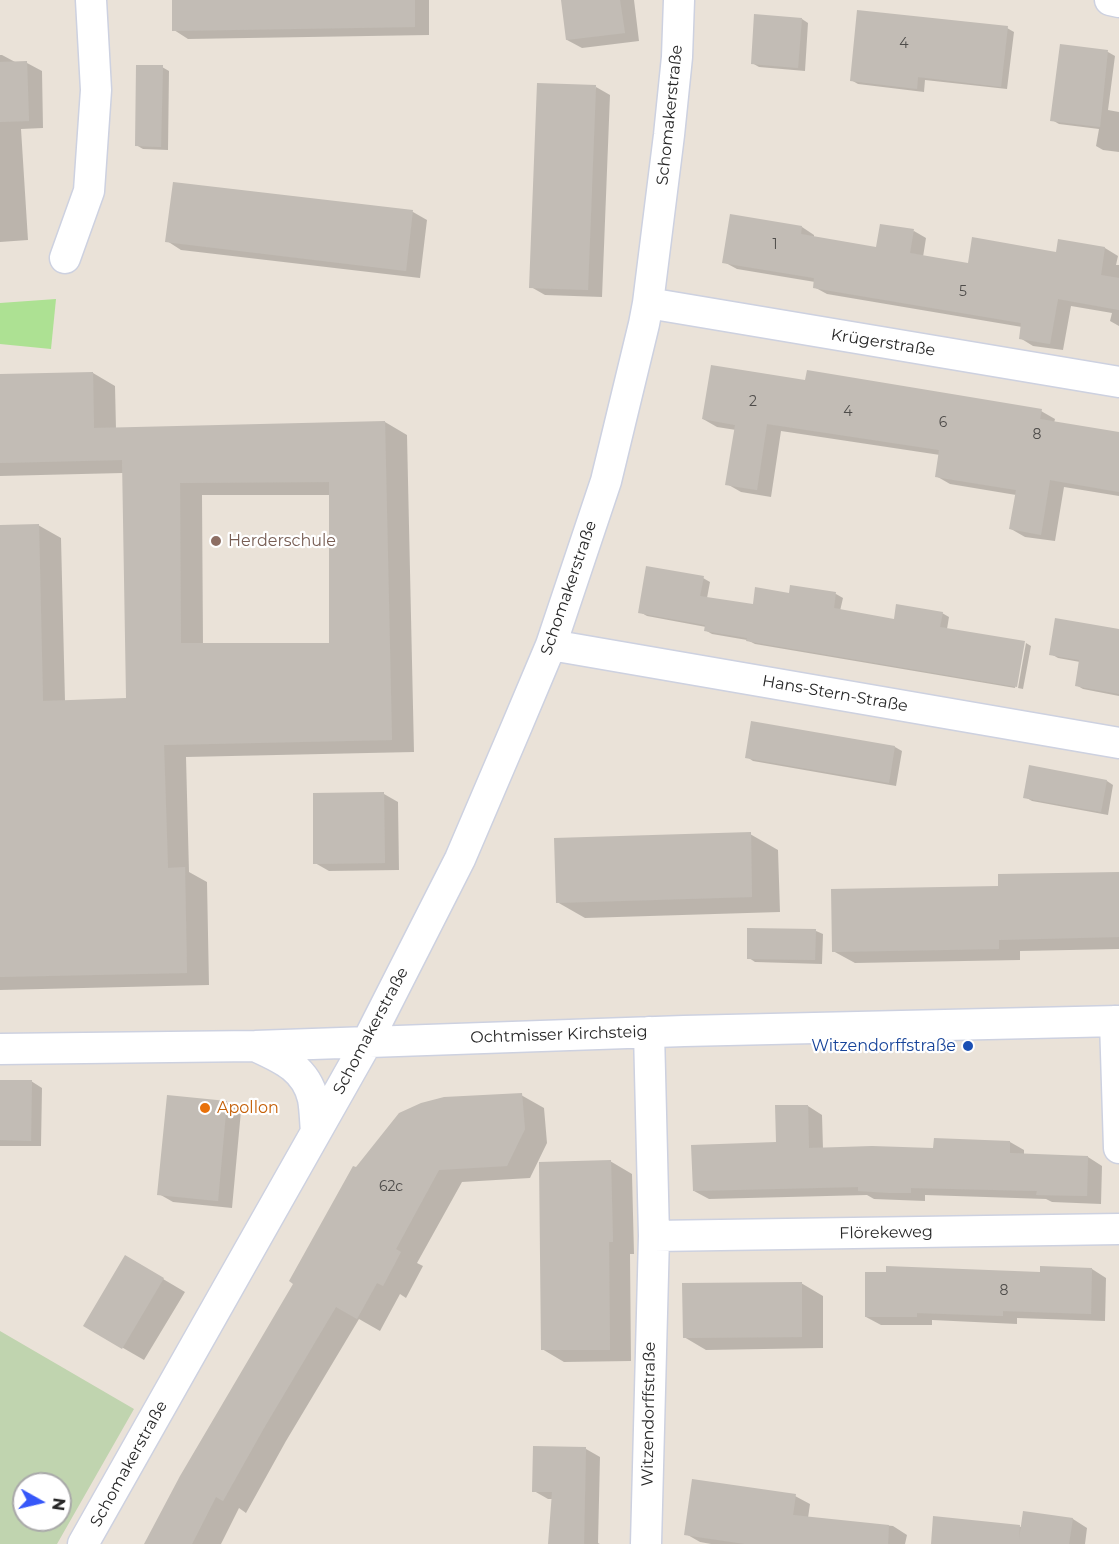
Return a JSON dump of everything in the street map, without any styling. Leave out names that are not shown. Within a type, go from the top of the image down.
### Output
[{"type":"street","points":[[65,258],[89,191],[96,90],[91,0]]},
{"type":"street","name":"Schomakerstraße","points":[[83,1544],[367,1042],[460,859],[551,645],[606,481],[644,324],[669,135],[679,0]]},
{"type":"street","points":[[1110,0],[1119,2]]},
{"type":"street","name":"Krügerstraße","points":[[648,303],[1119,382]]},
{"type":"street","name":"Hans-Stern-Straße","points":[[551,645],[1119,744]]},
{"type":"street","points":[[1117,1021],[1119,1148]]},
{"type":"street","name":"Ochtmisser Kirchsteig","points":[[0,1049],[255,1046],[649,1032],[1117,1021]]},
{"type":"street","name":"Witzendorffstraße","points":[[646,1544],[654,1236],[649,1032]]},
{"type":"street","name":"Schomakerstraße","points":[[255,1046],[285,1060],[304,1078],[312,1098],[316,1132]]},
{"type":"street","name":"Flörekeweg","points":[[654,1236],[1119,1229]]},
{"type":"green space","points":[[56,299],[51,349],[0,344],[0,303]]},
{"type":"green space","points":[[0,1331],[134,1409],[72,1518],[72,1472],[12,1472],[12,1532],[64,1532],[57,1544],[0,1544]]},
{"type":"building","points":[[172,0],[415,0],[415,27],[172,31]]},
{"type":"building","points":[[561,0],[620,0],[625,33],[566,40]]},
{"type":"building","points":[[857,10],[1008,26],[1001,87],[918,77],[917,89],[850,81]]},
{"type":"building","points":[[754,14],[802,18],[798,68],[751,64]]},
{"type":"building","points":[[1060,44],[1108,50],[1100,127],[1050,121]]},
{"type":"building","points":[[27,61],[29,121],[0,122],[0,62]]},
{"type":"building","points":[[136,65],[163,65],[161,147],[135,146]]},
{"type":"building","points":[[537,83],[596,85],[588,290],[529,288]]},
{"type":"building","points":[[173,182],[413,210],[406,271],[165,242]]},
{"type":"building","points":[[730,214],[802,226],[801,234],[876,247],[880,224],[914,229],[910,253],[968,263],[972,237],[1056,252],[1058,239],[1105,247],[1101,275],[1119,278],[1119,310],[1058,299],[1050,344],[1019,339],[1021,323],[813,288],[814,278],[722,263]]},
{"type":"building","points":[[711,365],[805,380],[807,370],[1042,409],[1040,419],[1119,432],[1119,492],[1050,480],[1041,535],[1009,529],[1016,490],[935,477],[939,450],[767,424],[757,490],[725,485],[735,425],[702,419]]},
{"type":"building","points":[[93,372],[94,428],[385,421],[392,740],[164,745],[168,868],[185,867],[187,973],[0,977],[0,525],[39,524],[43,701],[126,698],[122,460],[0,463],[0,374]],"holes":[[[329,482],[329,643],[181,643],[180,483]]]},
{"type":"building","points":[[646,566],[704,576],[700,596],[753,604],[755,587],[789,593],[790,585],[836,592],[834,608],[894,619],[896,604],[943,612],[940,627],[1025,641],[1017,687],[746,641],[747,638],[704,631],[705,625],[638,613]]},
{"type":"building","points":[[1055,618],[1119,629],[1119,694],[1075,686],[1079,660],[1049,655]]},
{"type":"building","points":[[751,721],[895,746],[889,783],[745,758]]},
{"type":"building","points":[[1029,765],[1107,780],[1101,812],[1023,798]]},
{"type":"building","points":[[384,792],[385,863],[313,864],[313,793]]},
{"type":"building","points":[[751,832],[752,897],[556,903],[554,838]]},
{"type":"building","points":[[1119,872],[1119,937],[999,940],[999,949],[832,952],[831,889],[998,886],[998,874]]},
{"type":"building","points":[[747,928],[816,929],[815,960],[747,959]]},
{"type":"building","points":[[0,1080],[32,1080],[31,1141],[0,1140]]},
{"type":"building","points":[[522,1093],[525,1129],[507,1166],[439,1170],[396,1249],[401,1252],[383,1286],[377,1283],[357,1319],[336,1307],[223,1501],[216,1497],[192,1544],[144,1544],[180,1476],[293,1284],[289,1281],[353,1166],[356,1167],[399,1113],[421,1103],[444,1097]]},
{"type":"building","points":[[167,1095],[227,1101],[218,1201],[157,1195]]},
{"type":"building","points":[[775,1105],[808,1105],[809,1148],[872,1146],[933,1148],[934,1138],[1010,1141],[1010,1153],[1088,1156],[1087,1196],[1036,1195],[1037,1191],[911,1188],[911,1193],[890,1193],[858,1191],[858,1187],[693,1191],[691,1145],[776,1142]]},
{"type":"building","points":[[611,1160],[613,1242],[609,1242],[610,1350],[541,1350],[539,1162]]},
{"type":"building","points":[[125,1255],[164,1278],[122,1349],[83,1326]]},
{"type":"building","points":[[886,1266],[1040,1272],[1040,1266],[1092,1268],[1091,1314],[1003,1311],[1003,1316],[917,1313],[917,1317],[865,1317],[865,1272],[886,1272]]},
{"type":"building","points":[[802,1282],[802,1337],[683,1338],[682,1283]]},
{"type":"building","points":[[533,1446],[586,1447],[584,1544],[548,1544],[552,1492],[532,1492]]},
{"type":"building","points":[[692,1479],[796,1494],[793,1515],[889,1525],[888,1544],[745,1544],[684,1535]]},
{"type":"building","points":[[1023,1511],[1073,1518],[1069,1544],[931,1544],[933,1516],[1020,1525],[1019,1540]]},
{"type":"place","name":"Herderschule","points":[[216,541]]},
{"type":"place","name":"Witzendorffstraße","points":[[968,1046]]},
{"type":"place","name":"Apollon","points":[[205,1108]]}]
